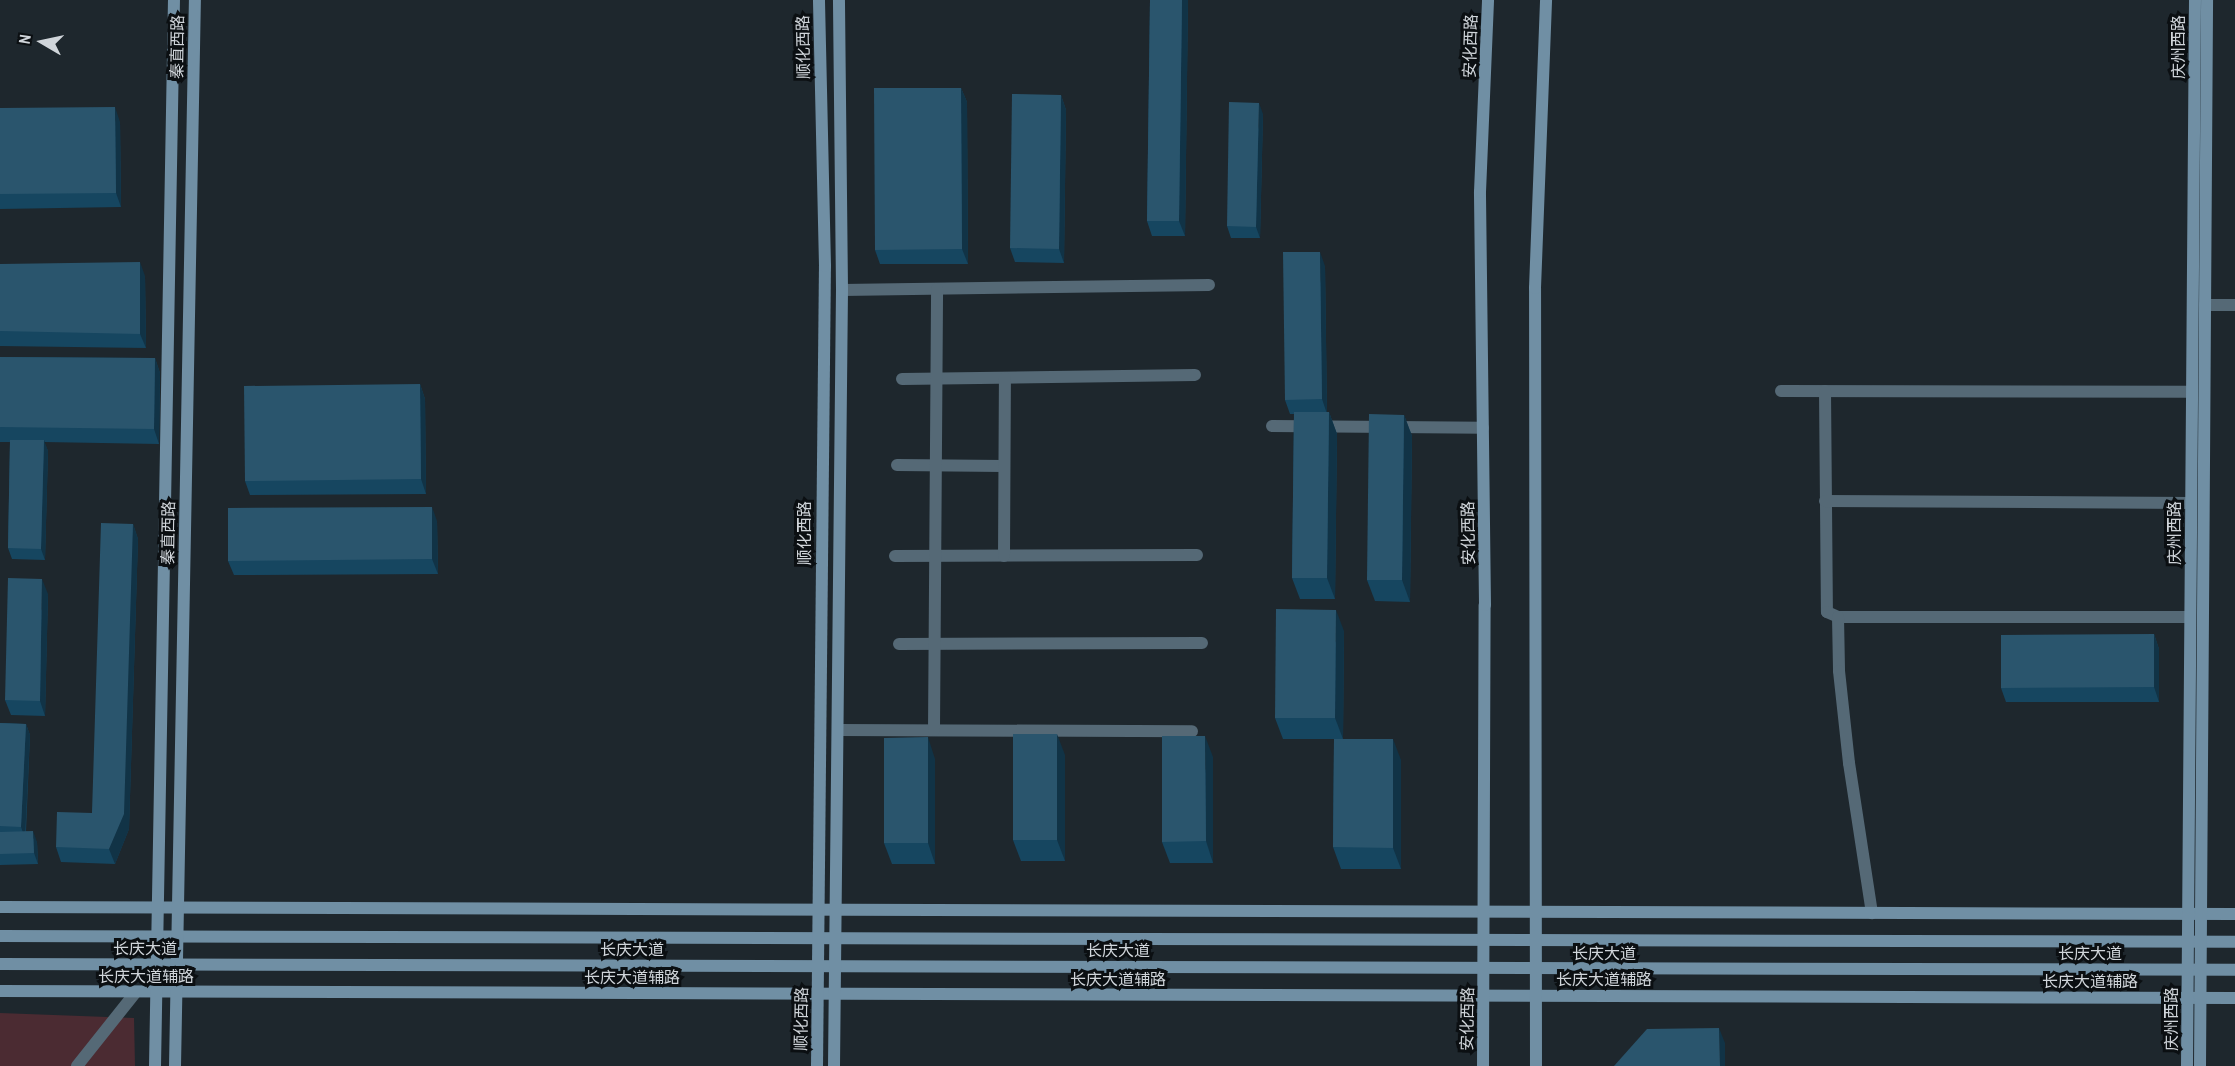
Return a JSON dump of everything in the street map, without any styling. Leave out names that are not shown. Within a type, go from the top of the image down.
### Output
[{"type":"street","name":"秦直西路","points":[[154,1066],[174,0]]},
{"type":"street","name":"秦直西路","points":[[175,1066],[195,0]]},
{"type":"street","name":"顺化西路","points":[[817,1066],[825,266],[819,0]]},
{"type":"street","name":"顺化西路","points":[[834,1066],[842,290],[839,0]]},
{"type":"street","name":"安化西路","points":[[1483,1066],[1485,912],[1480,192],[1488,0]]},
{"type":"street","points":[[1536,1066],[1535,288],[1545,0]]},
{"type":"street","name":"庆州西路","points":[[2187,1066],[2194,0]]},
{"type":"street","name":"庆州西路","points":[[2200,1066],[2207,0]]},
{"type":"street","points":[[842,290],[1209,285]]},
{"type":"street","points":[[934,730],[937,289]]},
{"type":"street","points":[[2205,305],[2235,305]]},
{"type":"street","points":[[902,379],[1195,375]]},
{"type":"street","points":[[1004,556],[1005,378]]},
{"type":"street","points":[[1781,391],[2192,392]]},
{"type":"street","points":[[1825,391],[1827,612],[1838,617],[2190,617]]},
{"type":"street","points":[[1272,426],[1483,428]]},
{"type":"street","points":[[897,465],[1004,466]]},
{"type":"street","points":[[1825,501],[2191,503]]},
{"type":"street","points":[[895,556],[1197,555]]},
{"type":"street","points":[[1838,617],[1839,671],[1849,763],[1872,913]]},
{"type":"street","points":[[899,644],[1202,643]]},
{"type":"street","points":[[838,730],[1192,731]]},
{"type":"street","points":[[0,907],[2235,914]]},
{"type":"street","name":"长庆大道","points":[[0,936],[2235,942]]},
{"type":"street","name":"长庆大道","points":[[0,964],[2235,970]]},
{"type":"street","name":"长庆大道辅路","points":[[0,991],[2235,998]]},
{"type":"street","points":[[77,1066],[135,993]]},
{"type":"shaded area","points":[[0,1013],[134,1018],[135,1066],[0,1066]]},
{"type":"building","points":[[1150,0],[1182,0],[1179,221],[1147,221]]},
{"type":"building","points":[[874,88],[961,88],[962,249],[875,250]]},
{"type":"building","points":[[1012,94],[1061,95],[1059,249],[1010,248]]},
{"type":"building","points":[[1229,102],[1259,103],[1256,227],[1227,226]]},
{"type":"building","points":[[115,107],[116,193],[0,194],[0,108]]},
{"type":"building","points":[[1283,252],[1320,252],[1322,399],[1285,400]]},
{"type":"building","points":[[140,262],[140,334],[0,331],[0,264]]},
{"type":"building","points":[[0,357],[155,358],[154,429],[0,427]]},
{"type":"building","points":[[420,384],[421,479],[245,481],[244,386]]},
{"type":"building","points":[[1294,412],[1329,412],[1327,578],[1292,578]]},
{"type":"building","points":[[1369,414],[1404,415],[1402,580],[1367,580]]},
{"type":"building","points":[[10,440],[44,440],[41,549],[8,548]]},
{"type":"building","points":[[432,507],[432,559],[228,561],[228,508]]},
{"type":"building","points":[[101,523],[133,524],[124,814],[109,849],[56,847],[57,812],[92,813]]},
{"type":"building","points":[[8,578],[42,579],[40,701],[5,700]]},
{"type":"building","points":[[1276,609],[1336,610],[1335,718],[1275,718]]},
{"type":"building","points":[[2154,634],[2154,687],[2001,688],[2001,635]]},
{"type":"building","points":[[0,723],[26,724],[21,827],[0,826]]},
{"type":"building","points":[[1013,734],[1057,734],[1057,840],[1013,840]]},
{"type":"building","points":[[1162,736],[1205,736],[1206,841],[1162,842]]},
{"type":"building","points":[[928,737],[928,843],[884,843],[884,738]]},
{"type":"building","points":[[1334,739],[1393,739],[1393,848],[1333,847]]},
{"type":"building","points":[[33,831],[34,853],[0,854],[0,832]]},
{"type":"building","points":[[1719,1028],[1720,1066],[1614,1066],[1647,1029]]}]
